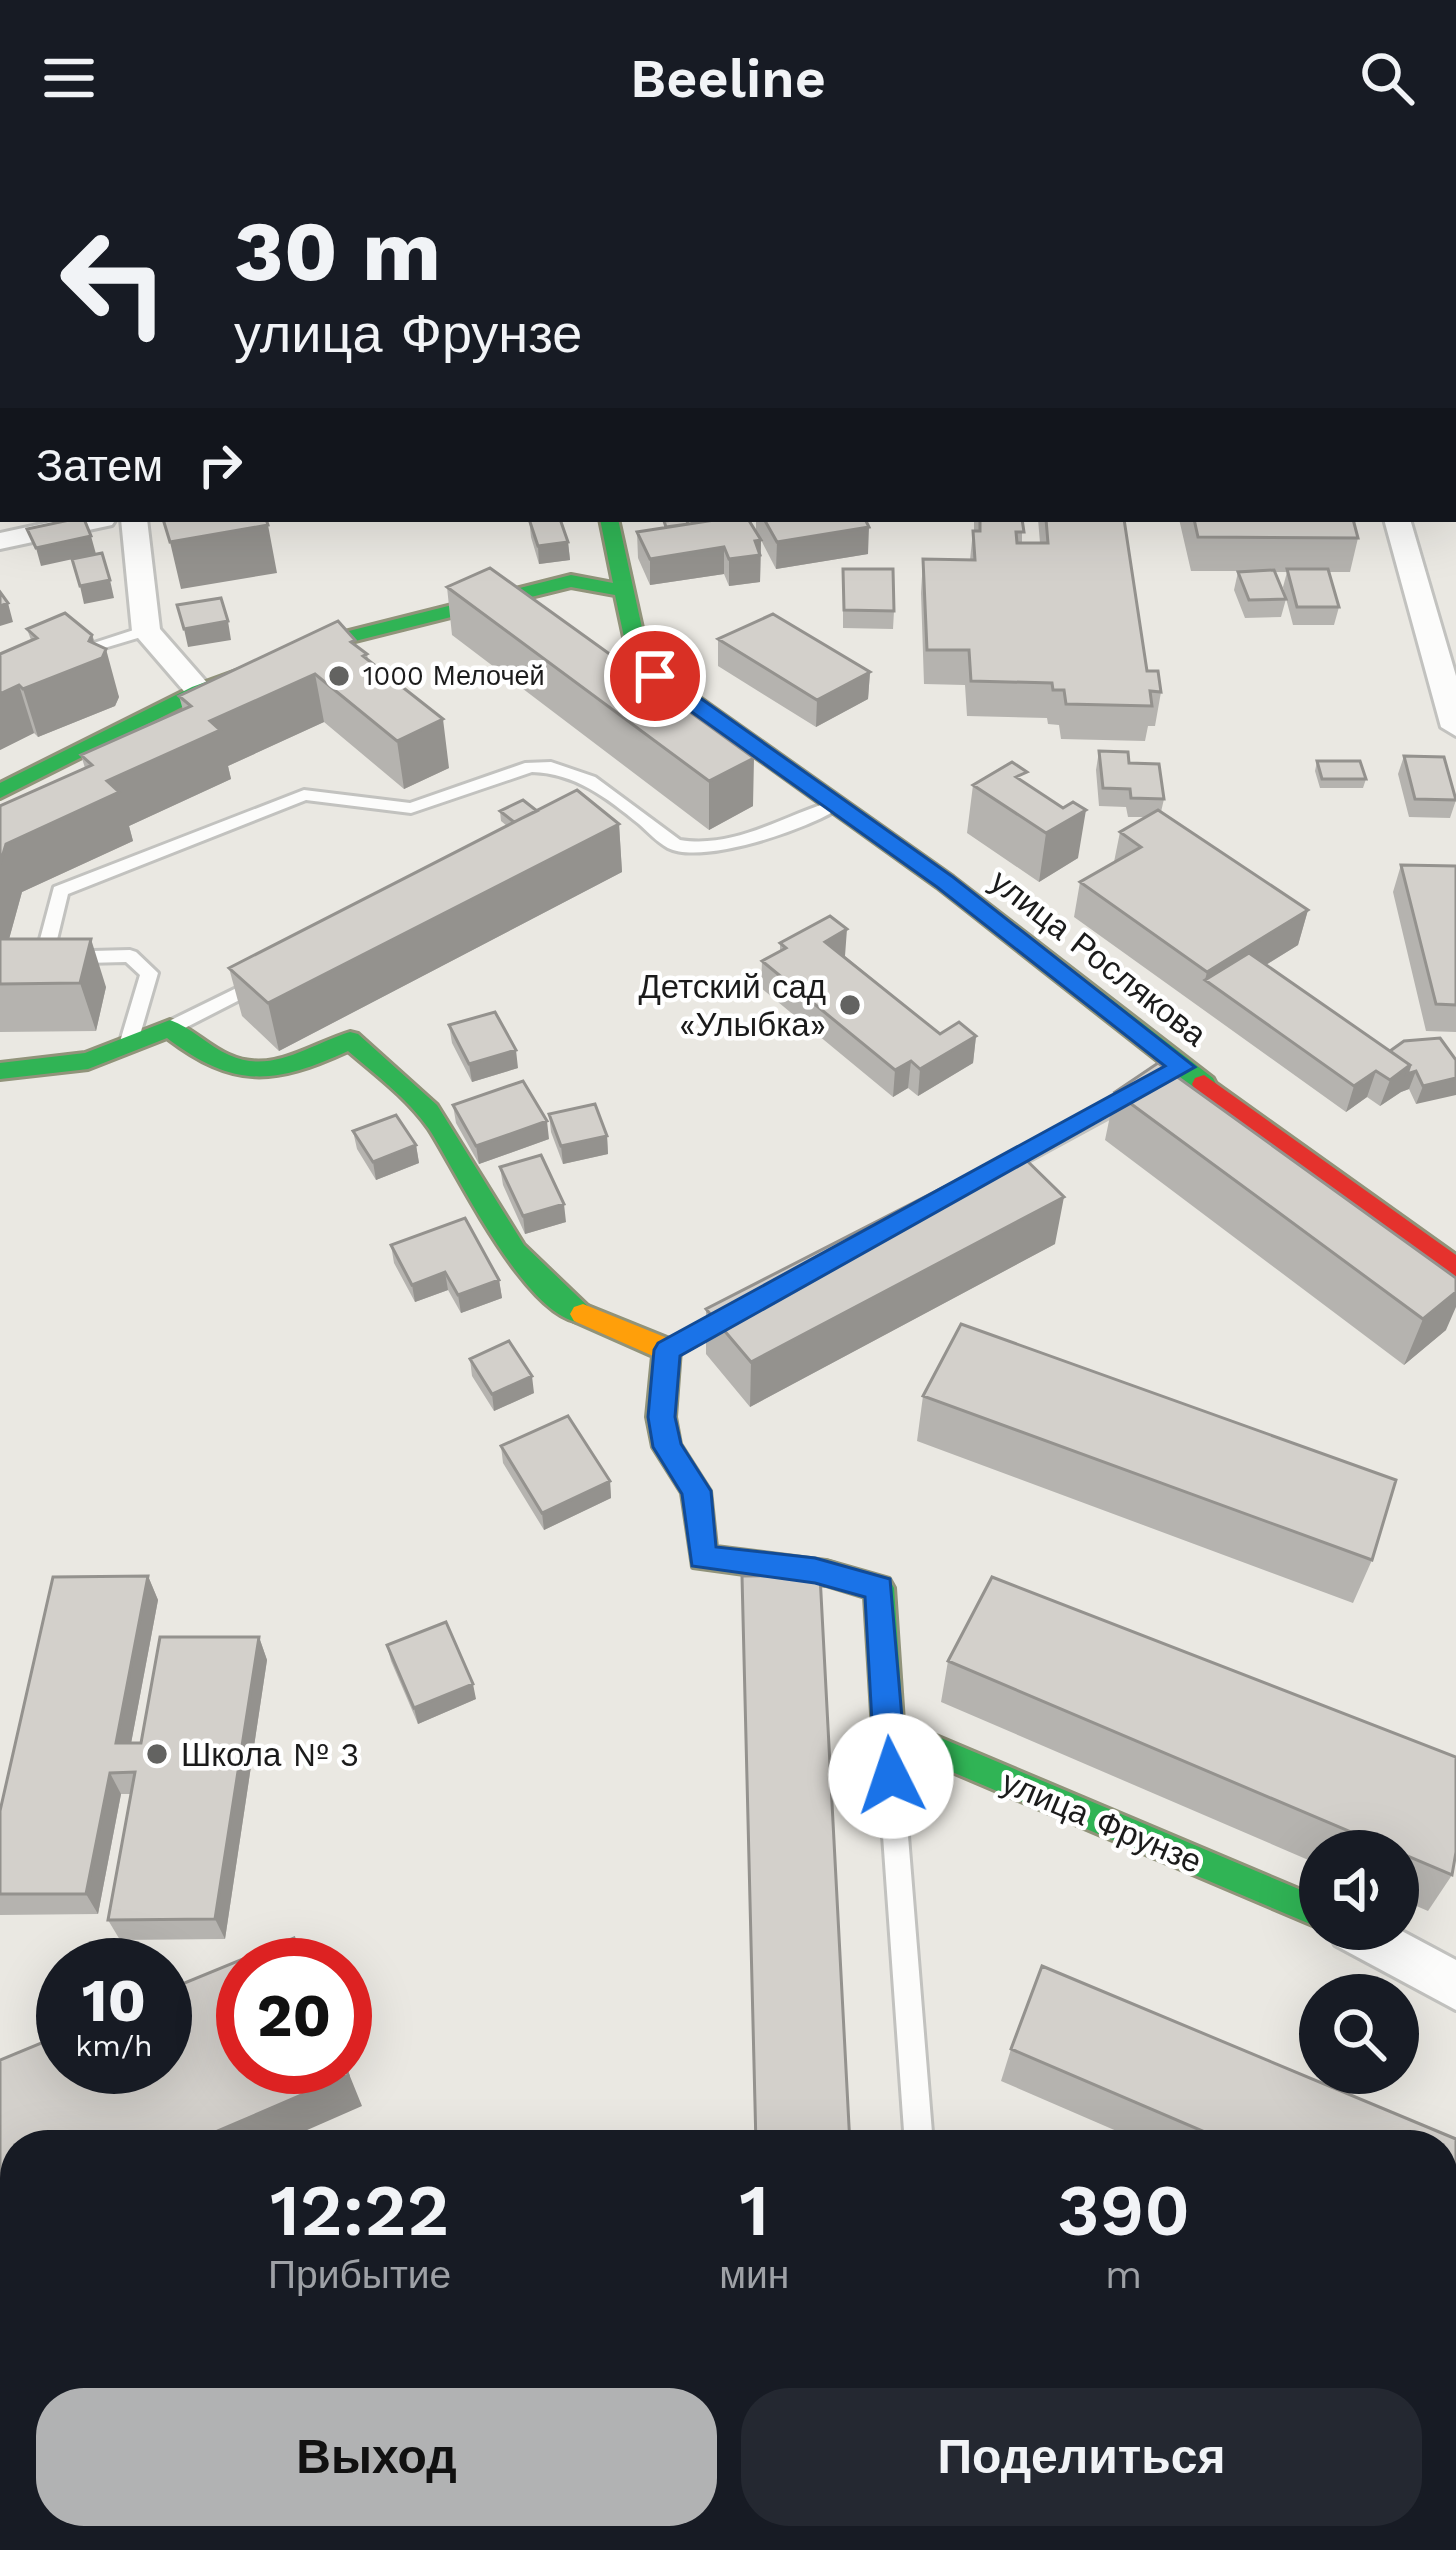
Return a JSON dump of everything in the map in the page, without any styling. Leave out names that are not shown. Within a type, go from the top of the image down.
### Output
[{"type":"street","points":[[0,542],[90,522]]},
{"type":"street","points":[[134,522],[146,631],[199,692]]},
{"type":"street","name":"улица Рослякова","points":[[610,522],[636,652],[655,676],[945,882],[1183,1067],[1456,1269]]},
{"type":"street","points":[[1398,522],[1456,727]]},
{"type":"street","points":[[0,791],[199,692],[344,638],[571,581],[618,549]]},
{"type":"street","points":[[571,581],[622,590]]},
{"type":"street","points":[[0,1071],[88,1061],[170,1028],[220,1063],[274,1072],[350,1040],[419,1100],[513,1255],[552,1295],[592,1324],[667,1350],[662,1417],[668,1447],[697,1491],[703,1558],[815,1570],[879,1588],[888,1730]]},
{"type":"street","name":"улица Фрунзе","points":[[888,1730],[1299,1905]]},
{"type":"street","points":[[1390,1950],[1456,1986]]},
{"type":"lane","points":[[60,656],[146,631]]},
{"type":"lane","points":[[128,1045],[149,973],[130,956],[44,958],[60,891],[304,795],[411,808],[531,767],[550,765],[581,776],[675,845],[691,849],[713,848],[836,805]]},
{"type":"lane","points":[[593,811],[614,800]]},
{"type":"lane","points":[[170,1028],[276,974]]},
{"type":"lane","points":[[976,1180],[1183,1067]]},
{"type":"lane","points":[[667,1350],[750,1305]]},
{"type":"lane","points":[[888,1730],[918,2130]]},
{"type":"building","points":[[85,522],[91,536],[36,548],[27,529]]},
{"type":"building","points":[[164,522],[268,525],[170,542]]},
{"type":"building","points":[[530,522],[561,522],[568,542],[538,546]]},
{"type":"building","points":[[702,522],[750,522],[761,540],[755,541],[760,555],[729,559],[724,547],[650,559],[637,532]]},
{"type":"building","points":[[766,522],[866,522],[869,527],[777,542]]},
{"type":"building","points":[[980,522],[1022,522],[1024,532],[1016,532],[1017,543],[1048,543],[1046,522],[1124,522],[1147,671],[1158,671],[1161,692],[1150,691],[1152,706],[1066,704],[1064,690],[1053,690],[1052,683],[971,681],[969,650],[927,650],[923,559],[975,560],[973,531],[980,531]]},
{"type":"building","points":[[1195,522],[1354,522],[1358,538],[1198,537]]},
{"type":"building","points":[[102,553],[110,580],[80,586],[72,559]]},
{"type":"building","points":[[490,568],[754,758],[709,781],[447,587]]},
{"type":"building","points":[[843,569],[893,569],[894,611],[844,610]]},
{"type":"building","points":[[1287,569],[1328,569],[1339,607],[1297,607]]},
{"type":"building","points":[[1274,570],[1286,599],[1249,600],[1238,572]]},
{"type":"building","points":[[221,598],[228,621],[184,629],[177,605]]},
{"type":"building","points":[[65,613],[92,635],[89,641],[106,649],[102,658],[0,694],[0,654],[37,638],[27,629]]},
{"type":"building","points":[[773,614],[870,672],[817,700],[718,639]]},
{"type":"building","points":[[338,621],[355,640],[351,642],[367,654],[363,656],[443,719],[397,741],[315,674],[210,721],[220,730],[107,781],[119,792],[6,844],[0,864],[0,806],[92,765],[81,755],[191,706],[179,696]]},
{"type":"building","points":[[1099,751],[1128,752],[1129,763],[1159,764],[1164,799],[1131,798],[1130,789],[1103,788]]},
{"type":"building","points":[[1404,756],[1444,757],[1456,800],[1415,799]]},
{"type":"building","points":[[1317,761],[1360,761],[1366,779],[1322,779]]},
{"type":"building","points":[[1012,762],[1027,772],[1016,777],[1063,808],[1073,802],[1086,810],[1046,833],[973,785]]},
{"type":"building","points":[[577,790],[619,824],[268,1003],[229,968]]},
{"type":"building","points":[[523,800],[537,811],[514,822],[500,811]]},
{"type":"building","points":[[1158,810],[1308,910],[1207,972],[1080,882],[1141,847],[1120,832]]},
{"type":"building","points":[[1401,865],[1456,866],[1456,1005],[1436,1004]]},
{"type":"building","points":[[830,916],[847,929],[825,942],[940,1034],[959,1022],[976,1036],[920,1069],[911,1061],[895,1070],[762,961],[786,948],[780,943]]},
{"type":"building","points":[[0,939],[91,939],[80,983],[0,984]]},
{"type":"building","points":[[1249,953],[1410,1065],[1390,1080],[1376,1071],[1354,1086],[1205,980]]},
{"type":"building","points":[[495,1012],[516,1050],[469,1064],[449,1025]]},
{"type":"building","points":[[1440,1038],[1456,1060],[1456,1078],[1423,1086],[1416,1071],[1407,1074],[1410,1065],[1390,1051],[1404,1041]]},
{"type":"building","points":[[1158,1063],[1456,1278],[1456,1292],[1423,1319],[1115,1092]]},
{"type":"building","points":[[523,1081],[547,1121],[476,1146],[453,1105]]},
{"type":"building","points":[[595,1104],[607,1136],[561,1146],[549,1114]]},
{"type":"building","points":[[396,1115],[416,1145],[373,1162],[353,1131]]},
{"type":"building","points":[[1016,1150],[1064,1197],[751,1362],[706,1309]]},
{"type":"building","points":[[541,1155],[564,1204],[523,1216],[500,1167]]},
{"type":"building","points":[[465,1218],[499,1280],[458,1295],[445,1272],[412,1285],[391,1245]]},
{"type":"building","points":[[961,1324],[1396,1480],[1372,1560],[923,1396]]},
{"type":"building","points":[[509,1341],[532,1376],[492,1394],[470,1359]]},
{"type":"building","points":[[568,1416],[610,1481],[542,1513],[501,1446]]},
{"type":"building","points":[[820,1575],[849,2130],[756,2130],[742,1576]]},
{"type":"building","points":[[148,1576],[116,1743],[141,1743],[160,1637],[259,1637],[215,1919],[108,1920],[135,1772],[110,1773],[86,1894],[0,1894],[0,1811],[53,1577]]},
{"type":"building","points":[[992,1577],[1456,1757],[1452,1875],[1419,1861],[1419,1830],[1346,1830],[948,1661]]},
{"type":"building","points":[[446,1622],[473,1684],[414,1708],[387,1645]]},
{"type":"building","points":[[1042,1966],[1299,2073],[1299,2094],[1348,2094],[1434,2130],[1200,2130],[1011,2049]]},
{"type":"building","points":[[216,1970],[216,2094],[304,2094],[220,2130],[0,2130],[0,2060],[36,2045],[36,2094],[192,2094],[192,1980]]},
{"type":"traffic: fast","points":[[610,522],[634,637],[655,676],[945,882],[1204,1084]]},
{"type":"traffic: fast","points":[[0,791],[199,691],[344,638],[571,581],[622,590]]},
{"type":"traffic: fast","points":[[0,1071],[88,1061],[170,1028],[218,1061],[258,1071],[299,1063],[350,1040],[429,1112],[515,1252],[556,1295],[583,1314]]},
{"type":"traffic: fast","points":[[826,1573],[879,1588],[888,1730],[1299,1905]]},
{"type":"traffic: slow","points":[[583,1314],[667,1350],[661,1417],[667,1447],[696,1491],[703,1558],[826,1573]]},
{"type":"traffic: jam","points":[[1204,1084],[1456,1269]]},
{"type":"place","name":"1000 Мелочей","points":[[339,676]]},
{"type":"place","name":"Детский сад «Улыбка»","points":[[850,1005]]},
{"type":"place","name":"Школа № 3","points":[[157,1754]]},
{"type":"route","points":[[655,676],[945,882],[1183,1067],[667,1350],[662,1417],[668,1447],[697,1491],[703,1558],[815,1570],[879,1588],[891,1776]]}]
